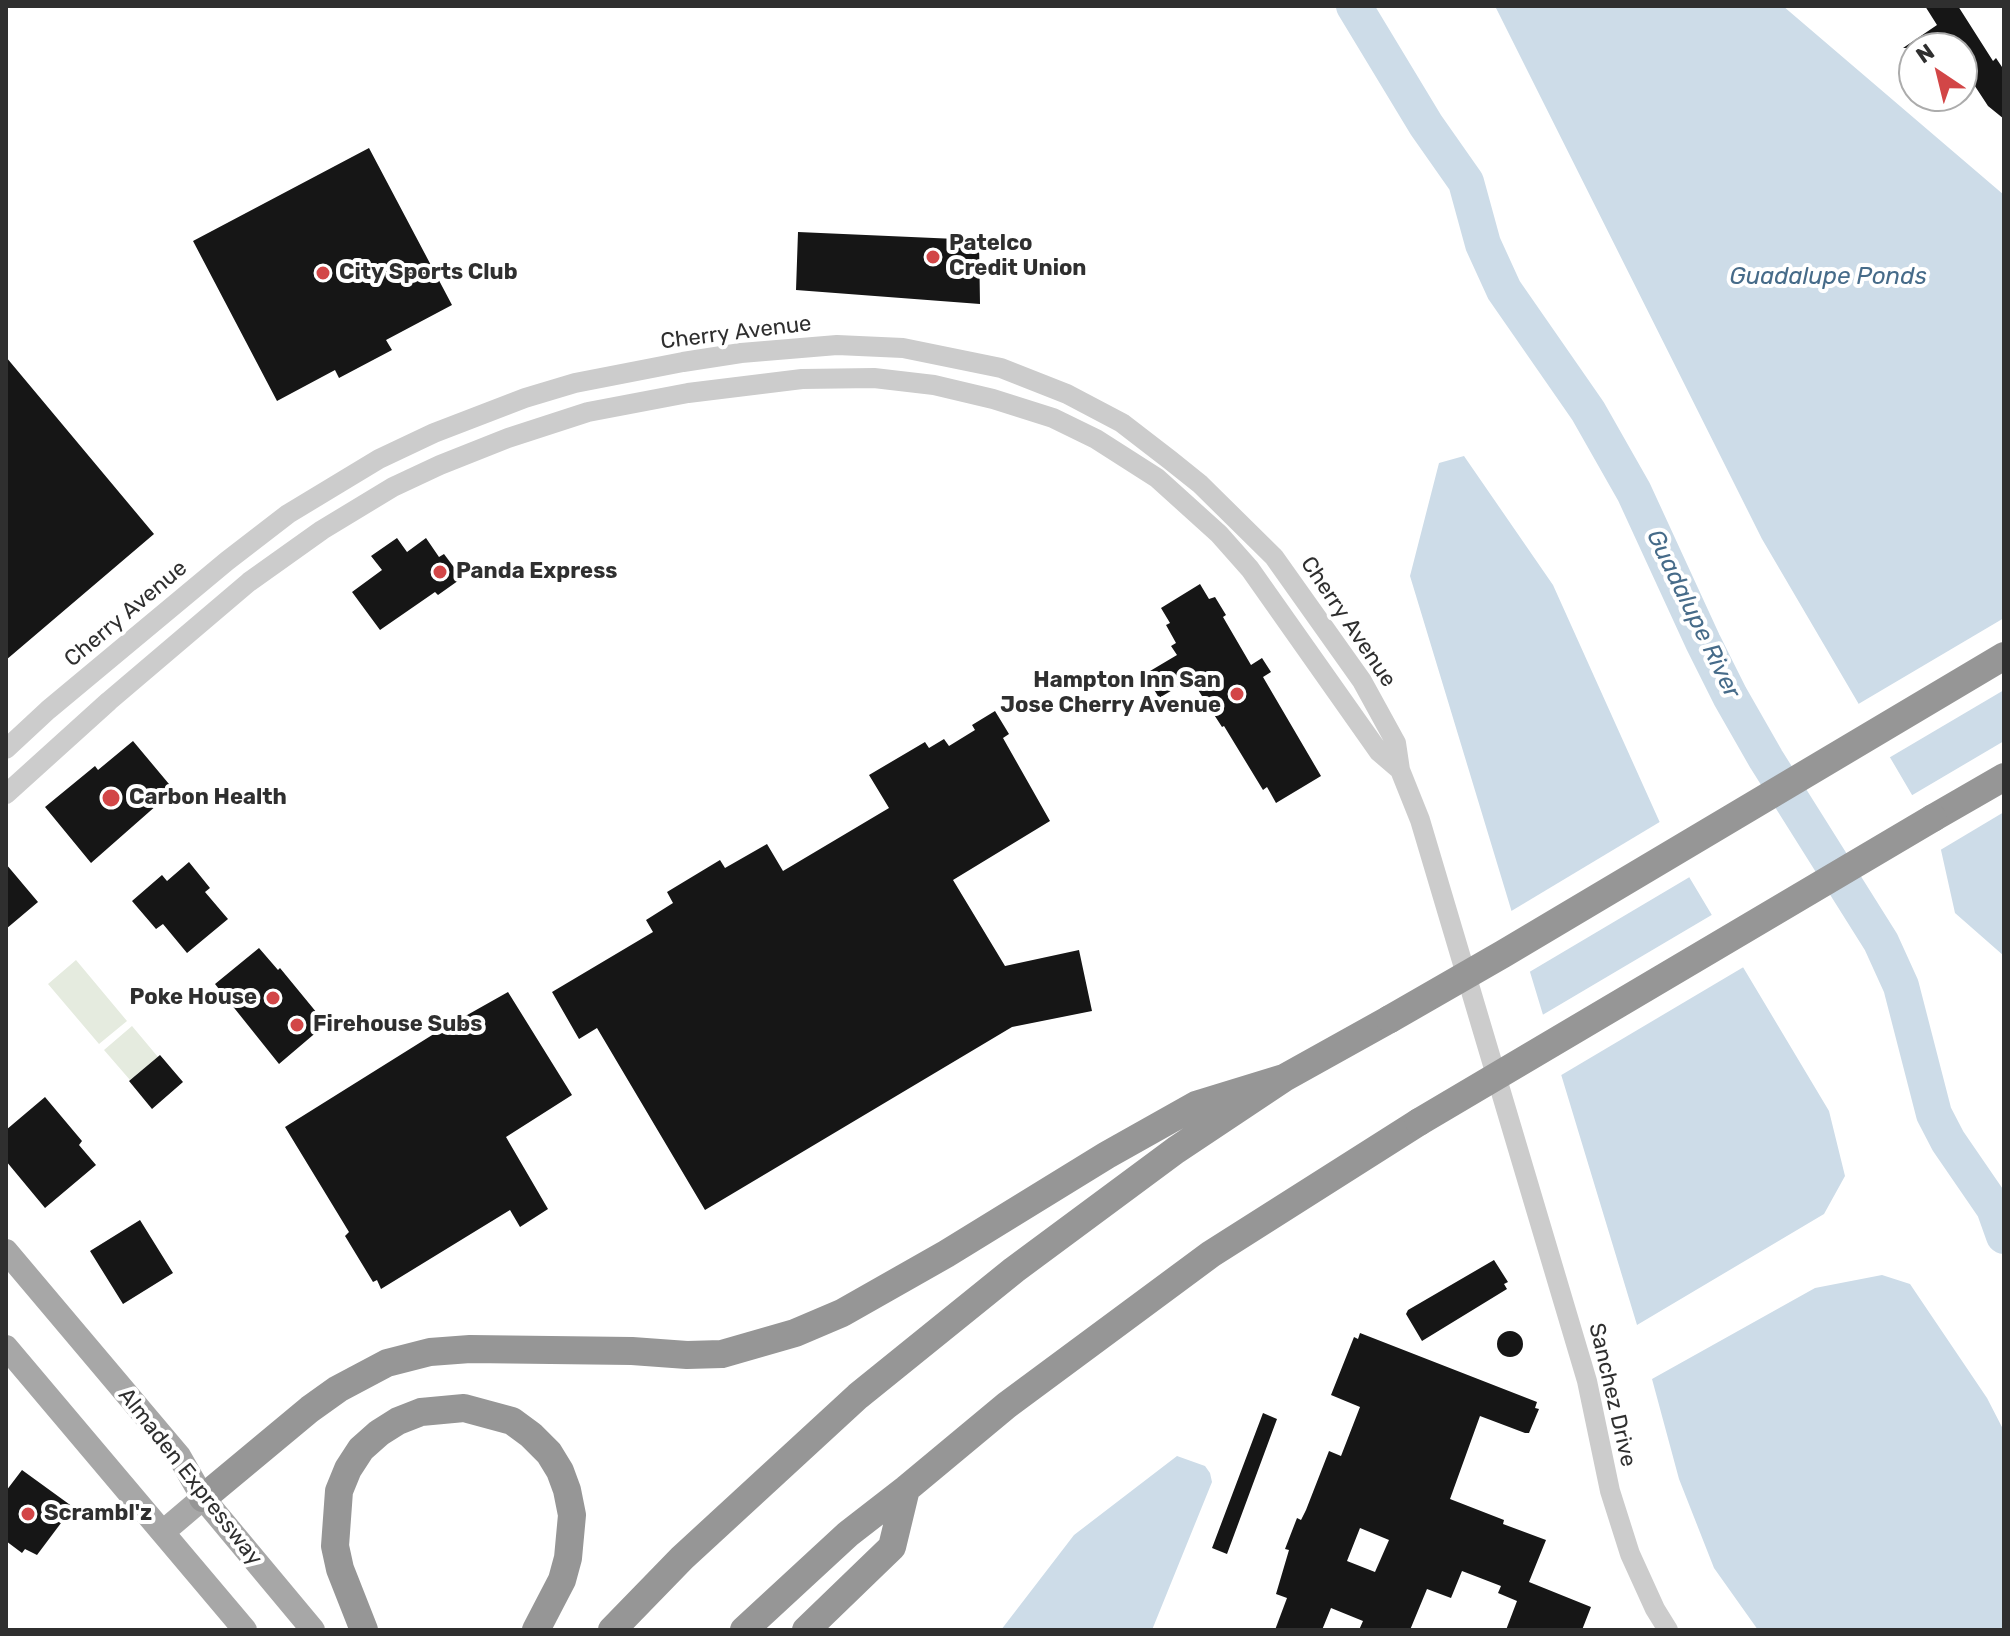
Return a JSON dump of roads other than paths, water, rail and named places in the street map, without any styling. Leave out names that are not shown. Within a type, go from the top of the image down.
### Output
[{"type":"highway","points":[[612,1630],[682,1558],[858,1396],[1026,1261],[1176,1150],[1284,1078],[1542,931],[2004,656]]},
{"type":"highway","points":[[744,1630],[848,1534],[1007,1405],[1211,1254],[1419,1122],[2004,777]]},
{"type":"highway","points":[[203,1498],[310,1409],[387,1363],[430,1352],[470,1349],[722,1354],[795,1333],[842,1313],[1196,1105],[1284,1078]]},
{"type":"highway","points":[[364,1630],[340,1569],[335,1546],[339,1491],[348,1469],[361,1449],[398,1421],[421,1412],[464,1408],[512,1421],[531,1435],[549,1453],[567,1490],[572,1515],[568,1558],[562,1580],[536,1630]]},
{"type":"highway","points":[[806,1630],[892,1547],[906,1489]]},
{"type":"main road","name":"Almaden Expressway","points":[[6,1251],[179,1456],[203,1498],[313,1630]]},
{"type":"main road","points":[[6,1347],[245,1630]]},
{"type":"main road","points":[[163,1532],[203,1498]]},
{"type":"street","name":"Cherry Avenue","points":[[6,749],[48,710],[251,541],[288,514],[379,459],[504,405],[575,383],[722,356],[837,345],[903,348],[1001,368],[1067,394],[1122,423],[1200,484],[1274,557],[1362,681],[1396,743],[1400,770],[1420,820],[1523,1166]]},
{"type":"street","name":"Cherry Avenue","points":[[6,794],[249,582],[322,530],[393,487],[508,438],[588,412],[688,393],[802,379],[874,378],[934,385],[993,399],[1053,418],[1096,439],[1157,478],[1219,534],[1250,569],[1379,752],[1400,770]]},
{"type":"street","name":"Sanchez Drive","points":[[1523,1166],[1587,1381],[1610,1491],[1630,1554],[1668,1630]]},
{"type":"water","name":"Guadalupe Ponds","points":[[1495,6],[1783,6],[1898,104],[1898,112],[1907,112],[2004,195],[2004,956],[1955,913],[1939,841],[1762,539]]},
{"type":"water","points":[[1464,456],[1553,585],[1670,845],[1829,1111],[1845,1176],[1824,1214],[1637,1325],[1410,576],[1439,463]]},
{"type":"water","points":[[1882,1275],[1910,1284],[1987,1398],[2004,1431],[2004,1630],[1758,1630],[1714,1568],[1679,1479],[1652,1379],[1815,1288]]},
{"type":"water","points":[[1177,1456],[1205,1466],[1212,1482],[1152,1630],[1001,1630],[1074,1535]]},
{"type":"waterway","name":"Guadalupe River","points":[[1354,6],[1426,125],[1466,182],[1483,244],[1504,290],[1588,411],[1634,492],[1730,696],[1881,942],[1901,986],[1934,1114],[1948,1141],[1994,1208],[2004,1236]]},
{"type":"place","name":"Patelco Credit Union","points":[[933,257]]},
{"type":"place","name":"City Sports Club","points":[[323,273]]},
{"type":"place","name":"Panda Express","points":[[440,572]]},
{"type":"place","name":"Hampton Inn San Jose Cherry Avenue","points":[[1237,694]]},
{"type":"place","name":"Carbon Health","points":[[111,798]]},
{"type":"place","name":"Poke House","points":[[273,998]]},
{"type":"place","name":"Firehouse Subs","points":[[297,1025]]},
{"type":"place","name":"Scrambl'z","points":[[28,1514]]}]
